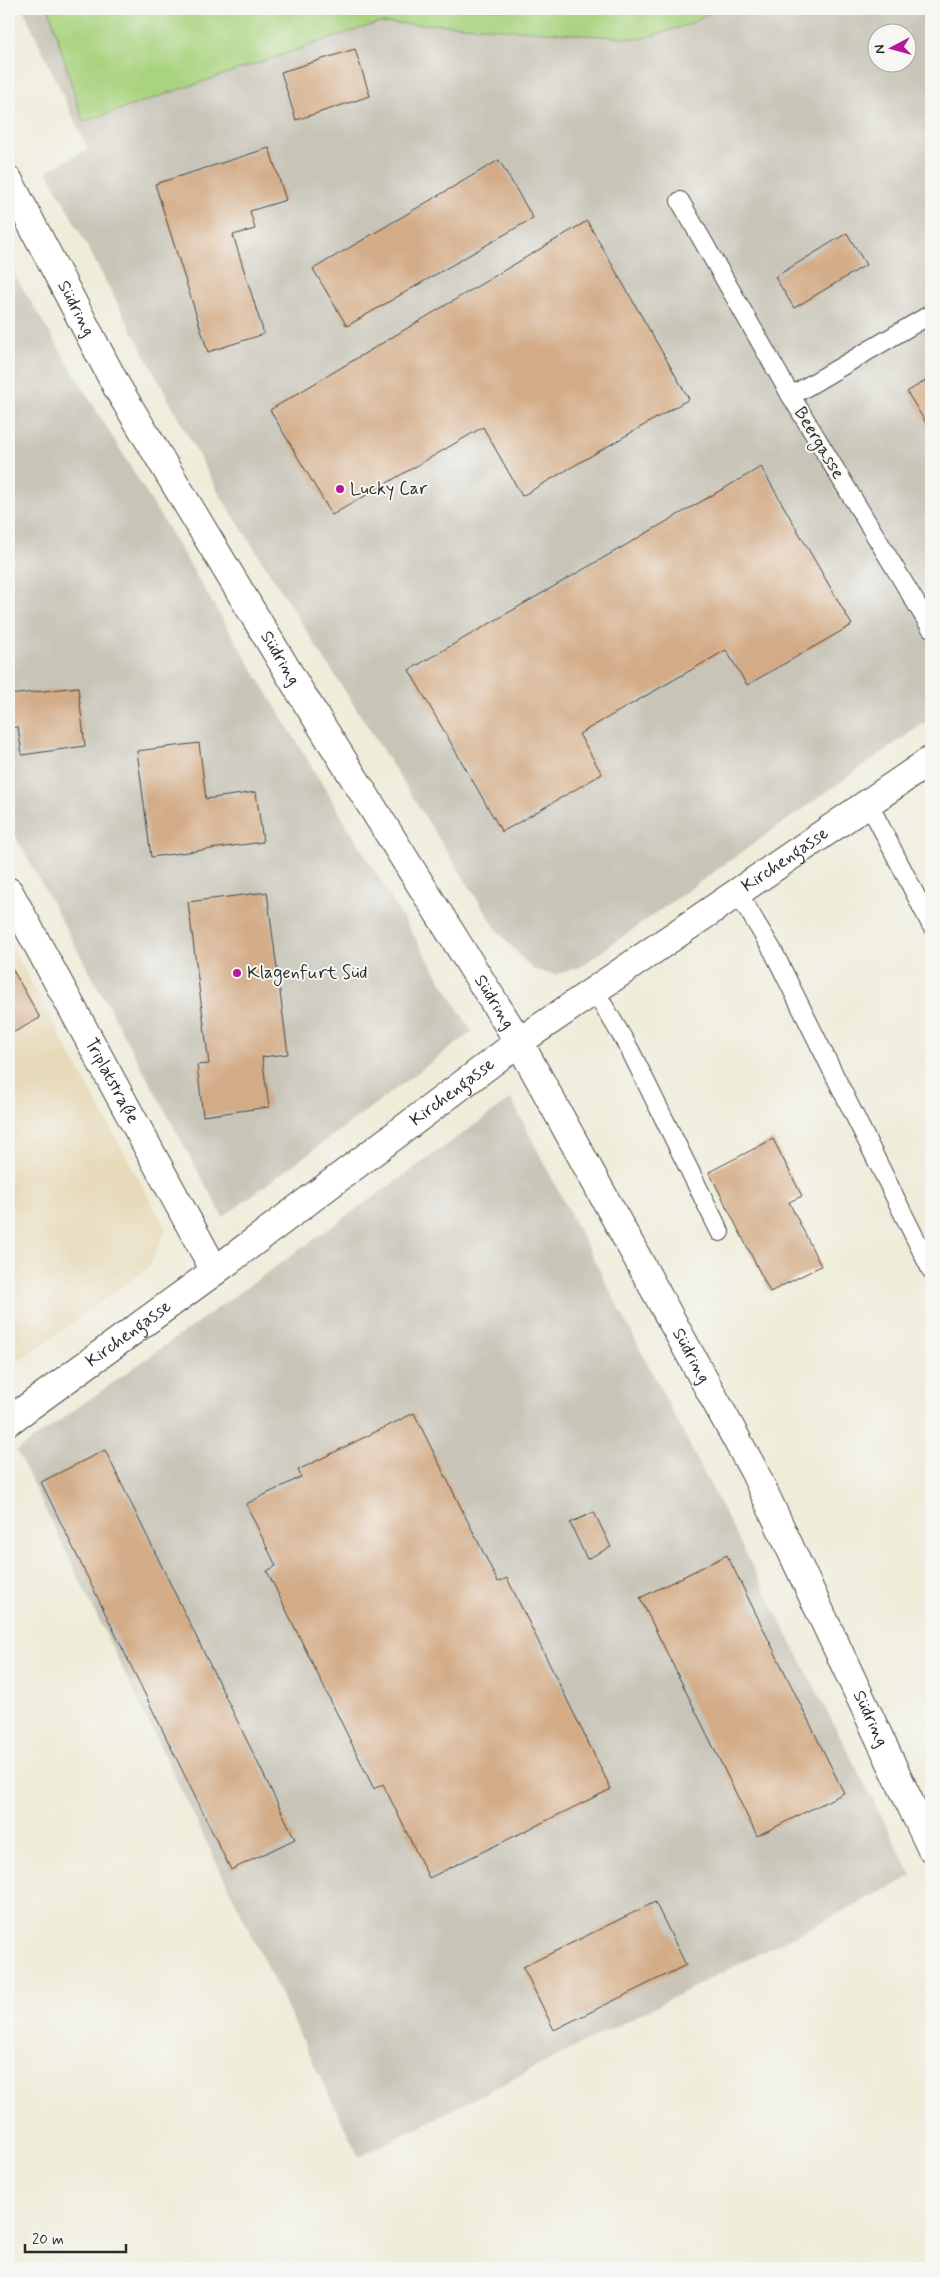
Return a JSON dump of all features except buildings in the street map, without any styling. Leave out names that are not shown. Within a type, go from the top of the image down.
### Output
[{"type":"main road","name":"Südring","points":[[9,181],[117,388],[299,690],[519,1042],[754,1472],[931,1848]]},
{"type":"main road","name":"Kirchengasse","points":[[9,1421],[215,1271],[519,1042],[931,760]]},
{"type":"main road","name":"Triplatstraße","points":[[9,892],[215,1271]]},
{"type":"lane","points":[[680,201],[791,396]]},
{"type":"lane","name":"Beergasse","points":[[931,314],[791,396],[931,628]]},
{"type":"lane","points":[[868,804],[931,925]]},
{"type":"lane","points":[[738,893],[773,951],[931,1270]]},
{"type":"lane","points":[[595,991],[630,1050],[720,1232]]},
{"type":"shaded area","points":[[23,9],[931,9],[931,718],[580,967],[555,975],[532,969],[497,930],[217,490],[47,171],[88,149]]},
{"type":"shaded area","points":[[9,261],[17,279],[472,1032],[223,1217],[9,824]]},
{"type":"shaded area","points":[[9,942],[166,1229],[148,1268],[9,1368]]},
{"type":"shaded area","points":[[511,1099],[912,1876],[359,2157],[17,1451]]},
{"type":"green space","points":[[49,9],[716,9],[690,24],[641,39],[450,25],[377,23],[83,122]]},
{"type":"place","name":"Lucky Car","points":[[340,489]]},
{"type":"place","name":"Klagenfurt Süd","points":[[237,973]]}]
